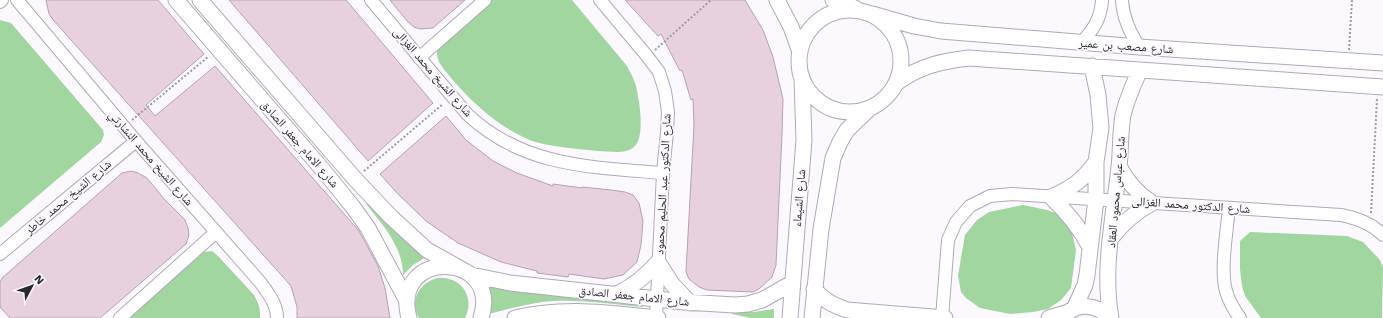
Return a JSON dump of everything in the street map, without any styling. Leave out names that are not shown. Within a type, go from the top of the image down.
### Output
[{"type":"street","name":"شارع الشيخ محمد النشارتي","points":[[17,0],[136,141],[268,292],[277,313],[277,318]]},
{"type":"street","name":"شارع الامام جعفر الصادق","points":[[176,0],[323,170],[353,207],[368,228],[407,311]]},
{"type":"street","name":"شارع الامام جعفر الصادق","points":[[200,0],[355,179],[390,217],[427,250],[466,272],[510,283],[690,303],[734,305],[748,304],[762,300],[792,282]]},
{"type":"street","name":"شارع الشيخ محمد الغزالى","points":[[371,0],[419,58],[477,123],[510,145],[535,155],[559,162],[663,173]]},
{"type":"street","points":[[419,58],[485,0]]},
{"type":"street","name":"شارع الدكتور عبد الحليم محمود","points":[[600,0],[648,56],[659,72],[665,91],[668,112],[658,262],[657,318]]},
{"type":"street","points":[[777,0],[791,28],[800,52]]},
{"type":"street","name":"شارع مصعب بن عمير","points":[[832,0],[914,26],[941,31],[1081,43],[1383,63]]},
{"type":"street","points":[[1081,43],[1097,24],[1102,0]]},
{"type":"street","points":[[1122,0],[1123,11],[1138,47]]},
{"type":"street","points":[[846,10],[866,12],[882,20],[890,28],[898,43],[902,60],[898,82],[886,98],[868,110],[842,112],[829,108],[817,100],[808,90],[802,78],[799,65],[800,52],[804,39],[811,28],[821,18],[833,12],[846,10]]},
{"type":"street","name":"شارع مصعب بن عمير","points":[[898,82],[909,74],[947,60],[969,58],[1380,86]]},
{"type":"street","name":"شارع عباس محمود العقاد","points":[[1069,313],[1085,285],[1096,199],[1096,162],[1101,128],[1098,95],[1092,66]]},
{"type":"street","name":"شارع عباس محمود العقاد","points":[[1111,318],[1107,291],[1123,117],[1127,101],[1140,70]]},
{"type":"street","name":"شارع الشيماء","points":[[790,318],[804,140],[802,78]]},
{"type":"street","name":"شارع الشيماء","points":[[812,318],[820,229],[833,158],[847,130],[868,110]]},
{"type":"street","name":"شارع الشيخ محمد خاطر","points":[[0,254],[136,141]]},
{"type":"street","points":[[1090,247],[1077,225],[1051,197],[1078,184],[1088,174],[1096,162]]},
{"type":"street","points":[[1112,237],[1125,221],[1152,203],[1129,183],[1119,166]]},
{"type":"street","name":"شارع الدكتور محمد الغزالى","points":[[943,318],[948,240],[956,222],[970,206],[990,196],[1012,194],[1341,215],[1356,218],[1371,225],[1383,235]]},
{"type":"street","points":[[1229,208],[1224,275],[1226,290],[1231,305],[1240,318]]},
{"type":"street","points":[[120,318],[216,233]]},
{"type":"street","points":[[617,294],[633,286],[647,275],[658,262],[672,284],[690,303]]},
{"type":"street","points":[[407,311],[410,289],[416,279],[425,271],[437,266],[449,266],[466,272],[479,285],[484,297],[484,310],[481,318]]},
{"type":"street","points":[[814,289],[827,302],[847,310],[943,318]]},
{"type":"street","points":[[1049,318],[1069,313],[1080,306],[1091,306],[1103,310],[1111,318]]},
{"type":"street","name":"شارع الامام جعفر الصادق","points":[[515,318],[548,312],[575,311],[617,316],[657,318]]},
{"type":"path","points":[[648,56],[711,0]]},
{"type":"path","points":[[1348,61],[1352,0]]},
{"type":"path","points":[[124,127],[218,48]]},
{"type":"path","points":[[1371,225],[1380,86]]},
{"type":"path","points":[[355,179],[452,96]]},
{"type":"green space","points":[[490,0],[572,0],[627,66],[635,83],[641,126],[638,142],[634,147],[626,151],[611,152],[565,148],[532,141],[520,136],[498,122],[468,97],[442,66],[437,56],[437,50],[440,43]]},
{"type":"green space","points":[[0,20],[11,23],[103,130],[104,135],[101,142],[0,228]]},
{"type":"green space","points":[[370,201],[426,257],[413,265],[403,275],[400,255],[396,246],[385,228],[366,204]]},
{"type":"green space","points":[[1023,205],[1047,210],[1061,215],[1072,233],[1076,250],[1071,288],[1061,300],[1048,309],[1010,314],[980,308],[966,298],[961,292],[958,276],[965,235],[977,220],[989,212]]},
{"type":"green space","points":[[1250,232],[1347,236],[1363,242],[1380,260],[1383,267],[1382,318],[1261,318],[1245,296],[1242,286],[1240,269],[1240,241]]},
{"type":"green space","points":[[212,251],[254,295],[259,306],[260,318],[128,318],[198,255],[203,252]]},
{"type":"green space","points":[[437,278],[453,280],[464,289],[468,302],[468,310],[465,318],[419,318],[415,305],[418,294],[425,284]]},
{"type":"green space","points":[[486,284],[644,300],[643,307],[579,301],[542,302],[485,315]]},
{"type":"green space","points":[[774,309],[774,318],[751,318],[732,314],[732,311],[754,312]]},
{"type":"building","points":[[46,0],[158,0],[204,54],[146,105],[155,116],[215,66],[359,231],[378,266],[385,288],[390,318],[297,318],[297,307],[291,286],[54,21],[49,14]]},
{"type":"building","points":[[229,0],[346,0],[433,103],[368,161]]},
{"type":"building","points":[[390,0],[465,0],[433,28],[420,29],[414,27],[407,21]]},
{"type":"building","points":[[625,0],[745,0],[763,30],[773,57],[783,99],[782,134],[776,265],[772,277],[759,289],[753,292],[707,290],[699,287],[689,279],[686,272],[694,125],[693,99],[691,100],[682,70],[680,71],[661,34],[658,36]]},
{"type":"building","points":[[446,116],[466,140],[493,161],[517,173],[553,186],[553,184],[611,190],[633,195],[639,203],[643,221],[641,245],[637,262],[623,275],[604,279],[569,274],[568,277],[537,273],[537,271],[501,262],[458,243],[426,221],[380,174]]},
{"type":"building","points":[[131,171],[147,178],[165,200],[185,220],[189,235],[186,244],[100,318],[10,318],[0,307],[0,282],[2,278],[122,173]]}]
